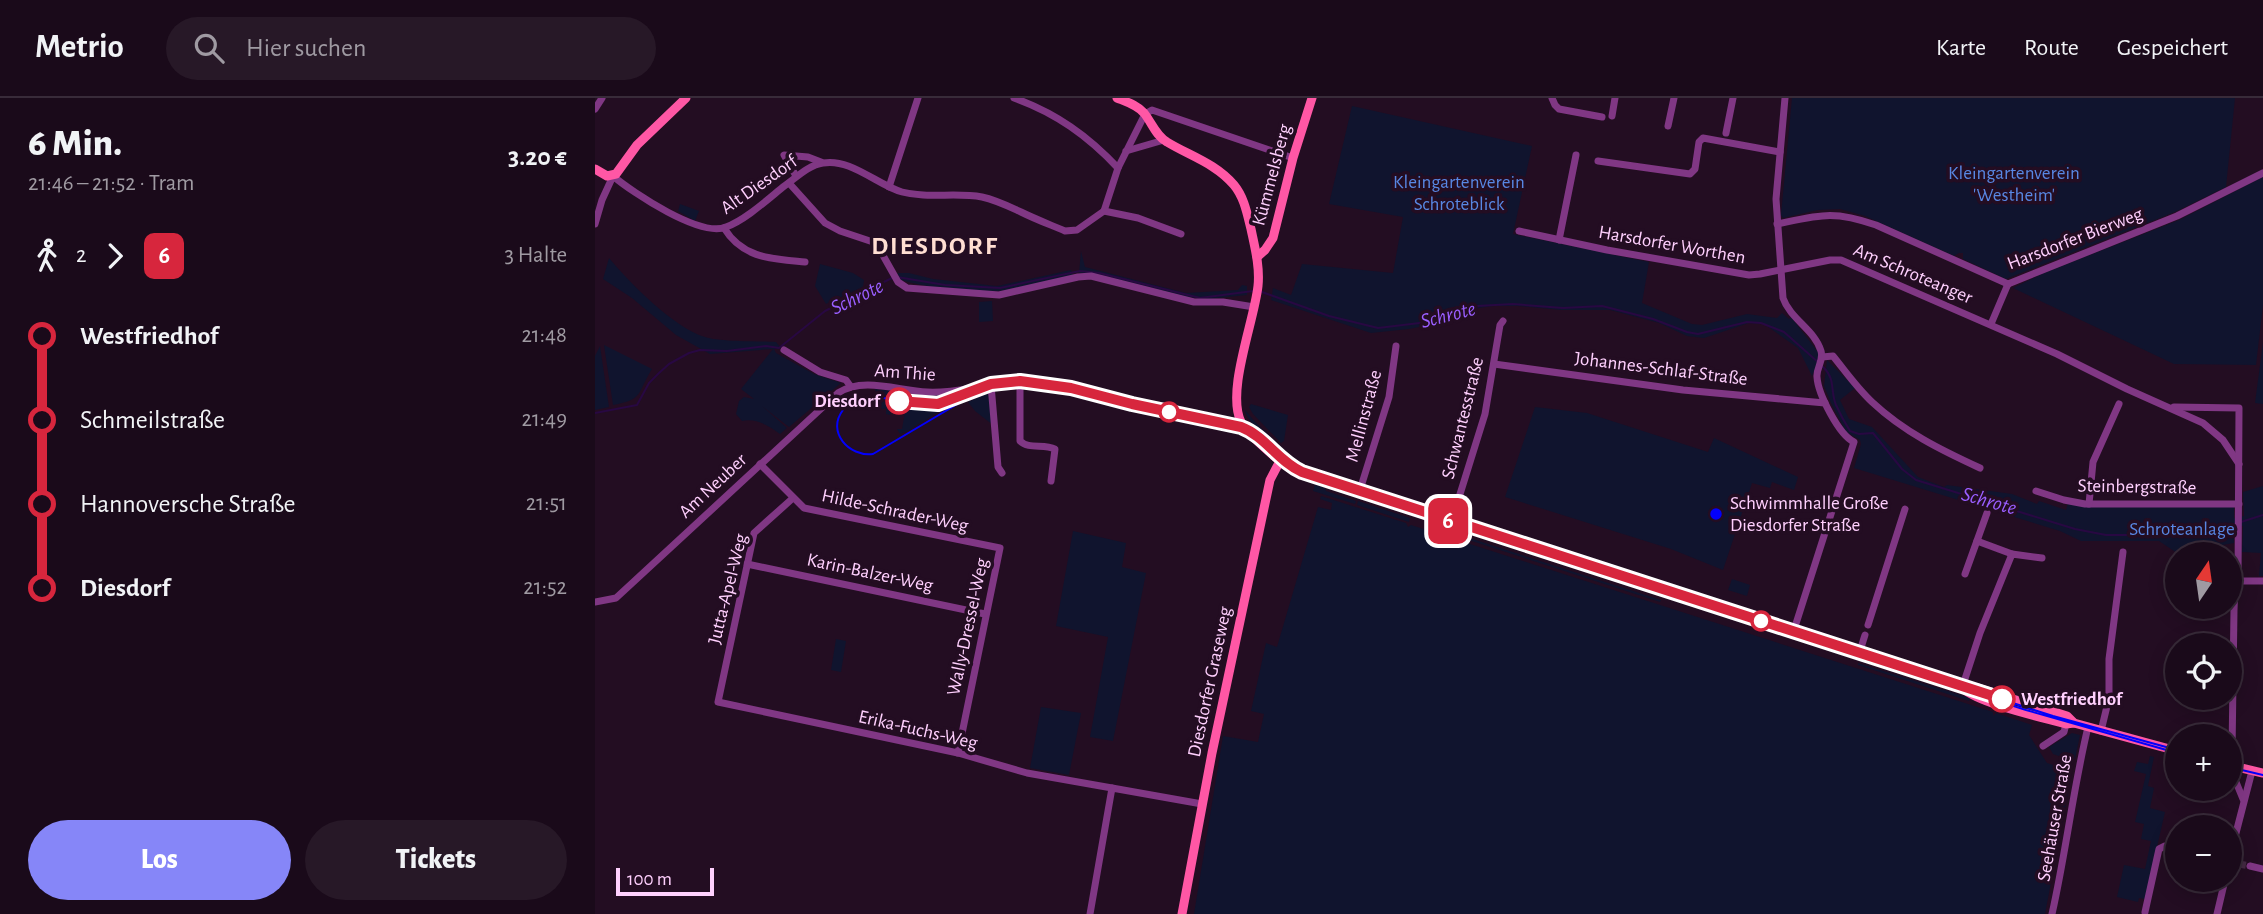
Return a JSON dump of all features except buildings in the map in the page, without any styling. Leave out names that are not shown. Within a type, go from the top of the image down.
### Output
[{"type":"main road","points":[[595,169],[613,176],[642,140],[686,98]]},
{"type":"main road","points":[[1117,98],[1145,114],[1164,141],[1202,159],[1235,187],[1245,204],[1257,257],[1257,291],[1236,396],[1240,420],[1280,461],[1299,473],[1962,688],[1969,695],[2165,748]]},
{"type":"main road","name":"Kümmelsberg","points":[[1257,257],[1273,237],[1312,98]]},
{"type":"main road","name":"Diesdorfer Graseweg","points":[[1182,914],[1202,804],[1270,480],[1280,461]]},
{"type":"main road","points":[[2242,768],[2263,774]]},
{"type":"street","points":[[595,109],[601,98]]},
{"type":"street","points":[[889,187],[918,98]]},
{"type":"street","points":[[1014,98],[1038,107],[1076,130],[1097,146],[1118,168]]},
{"type":"street","points":[[1552,98],[1559,109],[1602,117]]},
{"type":"street","points":[[1612,116],[1615,98]]},
{"type":"street","points":[[1668,126],[1674,98]]},
{"type":"street","points":[[1726,133],[1733,98]]},
{"type":"street","points":[[1785,98],[1776,199],[1780,270],[1786,304],[1820,349],[1822,360],[1817,374],[1825,403],[1845,436],[1854,442],[1793,633]]},
{"type":"street","points":[[1181,234],[1138,218],[1104,211],[1118,168],[1149,110],[1156,110],[1293,158]]},
{"type":"street","points":[[1598,161],[1691,174],[1696,168],[1699,142],[1703,138],[1780,152]]},
{"type":"street","points":[[1126,151],[1164,141]]},
{"type":"street","points":[[796,176],[784,155],[808,156],[821,163]]},
{"type":"street","points":[[1559,240],[1576,155]]},
{"type":"street","name":"Alt Diesdorf","points":[[613,176],[689,222],[713,229],[724,228],[796,176],[821,163],[844,165],[889,187],[920,195],[965,195],[998,201],[1069,232],[1077,230],[1104,211]]},
{"type":"street","name":"Harsdorfer Bierweg","points":[[1777,224],[1819,215],[1856,218],[2008,284],[2177,215],[2263,173]]},
{"type":"street","points":[[595,224],[613,176]]},
{"type":"street","points":[[789,183],[825,223],[876,243],[891,271],[904,287],[996,295],[1078,276],[1091,276],[1191,301],[1254,307]]},
{"type":"street","points":[[724,228],[733,241],[755,255],[768,259],[805,262]]},
{"type":"street","name":"Harsdorfer Worthen","points":[[1519,231],[1749,275],[1780,270]]},
{"type":"street","name":"Am Schroteanger","points":[[1780,270],[1840,260],[2086,367],[2123,397],[2170,407],[2239,408],[2239,542]]},
{"type":"street","name":"Am Schroteanger","points":[[1990,324],[2008,284]]},
{"type":"street","name":"Schwantesstraße","points":[[1451,523],[1478,440],[1500,325],[1503,321]]},
{"type":"street","name":"Mellinstraße","points":[[1359,493],[1389,397],[1396,346]]},
{"type":"street","name":"Am Thie","points":[[784,350],[820,373],[846,380],[851,387],[866,385],[931,392],[1020,383],[1070,390],[1249,432]]},
{"type":"street","points":[[1822,360],[1833,356],[1871,401],[1915,436],[1980,468]]},
{"type":"street","name":"Johannes-Schlaf-Straße","points":[[1494,364],[1683,390],[1825,403]]},
{"type":"street","points":[[1020,383],[1020,441],[1025,446],[1055,449],[1051,481]]},
{"type":"street","points":[[991,385],[998,467],[1002,474]]},
{"type":"street","name":"Am Neuber","points":[[595,602],[616,598],[838,393],[851,387]]},
{"type":"street","points":[[2089,504],[2093,462],[2123,397]]},
{"type":"street","name":"Am Schroteanger","points":[[2170,407],[2215,431],[2239,464]]},
{"type":"street","name":"Hilde-Schrader-Weg","points":[[760,464],[804,508],[1000,548]]},
{"type":"street","name":"Steinbergstraße","points":[[2036,491],[2089,504],[2239,504]]},
{"type":"street","name":"Jutta-Apel-Weg","points":[[718,702],[754,533],[793,498]]},
{"type":"street","points":[[1868,625],[1905,509]]},
{"type":"street","points":[[1965,574],[1987,513]]},
{"type":"street","points":[[1977,541],[2012,554],[2042,558]]},
{"type":"street","name":"Wally-Dressel-Weg","points":[[958,753],[1000,548]]},
{"type":"street","points":[[2101,731],[2109,698],[2109,659],[2123,552]]},
{"type":"street","points":[[1962,688],[1980,633],[2012,554]]},
{"type":"street","name":"Karin-Balzer-Weg","points":[[747,564],[985,614]]},
{"type":"street","points":[[2242,581],[2263,580]]},
{"type":"street","name":"Am Schroteanger","points":[[2233,724],[2234,620]]},
{"type":"street","points":[[1859,654],[1865,635]]},
{"type":"street","name":"Erika-Fuchs-Weg","points":[[718,702],[958,753],[1027,774],[1202,804]]},
{"type":"street","points":[[2043,746],[2064,732],[2070,724]]},
{"type":"street","name":"Seehäuser Straße","points":[[2052,914],[2065,859],[2066,836],[2088,727]]},
{"type":"street","points":[[2240,815],[2252,771]]},
{"type":"street","points":[[1090,914],[1112,788]]},
{"type":"street","points":[[2242,795],[2244,800]]},
{"type":"street","points":[[2145,912],[2159,849],[2165,846]]},
{"type":"street","points":[[2250,866],[2263,869]]},
{"type":"street","points":[[2217,914],[2222,892]]},
{"type":"green space","name":"Kleingartenverein 'Westheim'","points":[[1792,98],[2235,98],[2226,187],[2175,212],[2006,279],[1963,259],[1963,253],[1954,256],[1865,216],[1840,209],[1818,210],[1783,218],[1781,215]]},
{"type":"green space","name":"Kleingartenverein Schroteblick","points":[[1352,106],[1532,146],[1513,234],[1649,262],[1642,303],[1692,324],[1702,325],[1747,314],[1777,318],[1782,313],[1789,319],[1791,317],[1818,352],[1819,361],[1812,376],[1798,348],[1764,324],[1749,323],[1704,338],[1687,336],[1659,323],[1610,310],[1493,306],[1479,308],[1459,319],[1371,333],[1271,300],[1273,288],[1291,295],[1302,264],[1393,273],[1403,217],[1329,204]]},
{"type":"green space","points":[[2263,177],[2263,305],[2256,365],[2174,364],[2013,288],[2044,273],[2179,220]]},
{"type":"green space","points":[[680,204],[699,211],[695,221],[678,211]]},
{"type":"green space","points":[[1081,251],[1085,267],[1186,293],[1238,290],[1242,285],[1247,286],[1247,295],[1209,299],[1187,297],[1098,274],[1079,273]]},
{"type":"green space","points":[[609,258],[653,303],[693,332],[720,340],[776,342],[781,348],[774,349],[776,353],[814,374],[841,383],[789,427],[762,406],[787,428],[780,434],[758,422],[742,421],[736,414],[739,401],[744,397],[754,399],[741,389],[773,349],[710,354],[676,335],[632,298],[603,279]]},
{"type":"green space","points":[[820,264],[853,273],[864,280],[863,287],[826,304],[815,286]]},
{"type":"green space","points":[[1071,270],[1073,275],[987,292],[924,286],[901,280],[897,273],[997,286]]},
{"type":"green space","points":[[992,301],[993,321],[979,322],[979,302]]},
{"type":"green space","points":[[2263,342],[2263,404],[2255,403]]},
{"type":"green space","points":[[604,345],[652,369],[635,398],[613,405]]},
{"type":"green space","points":[[600,346],[609,407],[595,410],[595,356]]},
{"type":"green space","name":"Schroteanlage","points":[[1827,360],[1855,388],[1840,400],[1849,419],[1872,427],[1918,477],[1944,487],[1947,485],[2012,494],[2037,504],[2039,501],[2066,510],[2068,503],[2234,507],[2234,518],[2244,516],[2243,492],[2263,486],[2263,576],[2259,576],[2261,553],[2242,552],[2243,526],[2233,529],[2234,542],[2165,542],[2165,545],[2159,541],[2081,541],[2060,531],[1854,468],[1860,440],[1846,432],[1824,386]]},
{"type":"green space","points":[[875,389],[953,395],[928,400],[876,393]]},
{"type":"green space","points":[[988,393],[993,425],[968,402]]},
{"type":"green space","points":[[878,401],[941,409],[900,434],[897,429],[902,429],[905,412],[891,410],[890,415],[886,414],[886,409],[871,408]]},
{"type":"green space","points":[[1251,404],[1288,415],[1284,441],[1281,443],[1253,414],[1249,407]]},
{"type":"green space","points":[[1535,407],[1587,413],[1708,452],[1714,438],[1798,477],[1794,490],[1772,482],[1770,488],[1752,483],[1723,570],[1671,549],[1505,497]]},
{"type":"green space","points":[[1245,410],[1295,460],[1295,463],[1258,430]]},
{"type":"green space","points":[[1315,485],[1356,501],[1355,504],[1313,491]]},
{"type":"green space","points":[[1365,485],[1451,512],[1445,514],[1368,489]]},
{"type":"green space","name":"Westfriedhof","points":[[1321,496],[1406,523],[1408,527],[1411,525],[1993,712],[1993,716],[1996,713],[2032,725],[2029,735],[2047,763],[2072,771],[2045,914],[1194,914],[1223,736],[1258,742],[1264,714],[1251,711],[1266,643],[1277,647],[1318,507],[1331,510],[1332,503],[1320,499]]},
{"type":"green space","points":[[1358,501],[1410,518],[1409,522],[1357,505]]},
{"type":"green space","points":[[1073,531],[1126,543],[1122,567],[1146,573],[1113,741],[1090,737],[1108,637],[1056,626]]},
{"type":"green space","points":[[1451,532],[1661,600],[1660,602],[1450,534]]},
{"type":"green space","points":[[1732,579],[1750,585],[1747,596],[1728,590]]},
{"type":"green space","points":[[836,639],[846,641],[841,672],[831,670]]},
{"type":"green space","points":[[1858,663],[1970,698],[1969,701]]},
{"type":"green space","points":[[1041,707],[1081,713],[1069,775],[1030,768]]},
{"type":"green space","points":[[2072,733],[2080,735],[2075,759],[2053,754],[2049,747]]},
{"type":"green space","points":[[2150,756],[2154,757],[2148,786],[2154,788],[2150,808],[2165,812],[2145,899],[2139,898],[2138,902],[2117,897],[2124,865],[2145,869],[2151,841],[2141,839],[2144,824],[2135,822],[2146,774],[2134,771],[2137,762],[2148,764]]},
{"type":"waterway","name":"Schrote","points":[[897,277],[945,285],[1000,288],[1080,271],[1099,273],[1200,298],[1253,291]]},
{"type":"waterway","name":"Schrote","points":[[595,413],[637,405],[649,383],[669,364],[689,353],[766,346],[779,348],[825,311],[892,278]]},
{"type":"waterway","name":"Schrote","points":[[1262,292],[1329,316],[1378,328],[1428,322],[1477,306],[1513,304],[1563,308],[1602,306],[1698,334],[1747,322],[1761,323],[1784,332],[1819,363]]},
{"type":"waterway","name":"Schrote","points":[[1823,367],[1831,381],[1836,405],[1850,431],[1859,434],[1873,433],[1902,469],[1916,480],[2075,529],[2106,535],[2152,535],[2235,524]]},
{"type":"waterway","name":"Schrote","points":[[2241,522],[2263,515]]},
{"type":"tunnel","points":[[2242,865],[2250,866]]},
{"type":"tram line","name":"6","points":[[899,401],[938,404],[991,384],[1020,381],[1071,388],[1241,427],[1259,437],[1285,462],[1302,472],[2002,699]]},
{"type":"tram line","points":[[2165,747],[2053,716],[1310,475],[1295,469],[1261,439],[1241,427],[1027,381],[1000,382],[945,403],[924,404],[873,397],[861,399],[851,403],[838,418],[839,434],[848,447],[864,454],[873,454],[976,393],[1010,384],[1073,392],[1236,430],[1253,438],[1290,470],[1314,480],[2026,710],[2165,750]]},
{"type":"tram line","points":[[2242,770],[2263,775]]},
{"type":"place","name":"Diesdorf","points":[[899,401]]},
{"type":"place","name":"Schwimmhalle Große Diesdorfer Straße","points":[[1716,514]]},
{"type":"place","name":"Westfriedhof","points":[[2002,699]]},
{"type":"district","name":"DIESDORF","points":[[935,246]]}]
